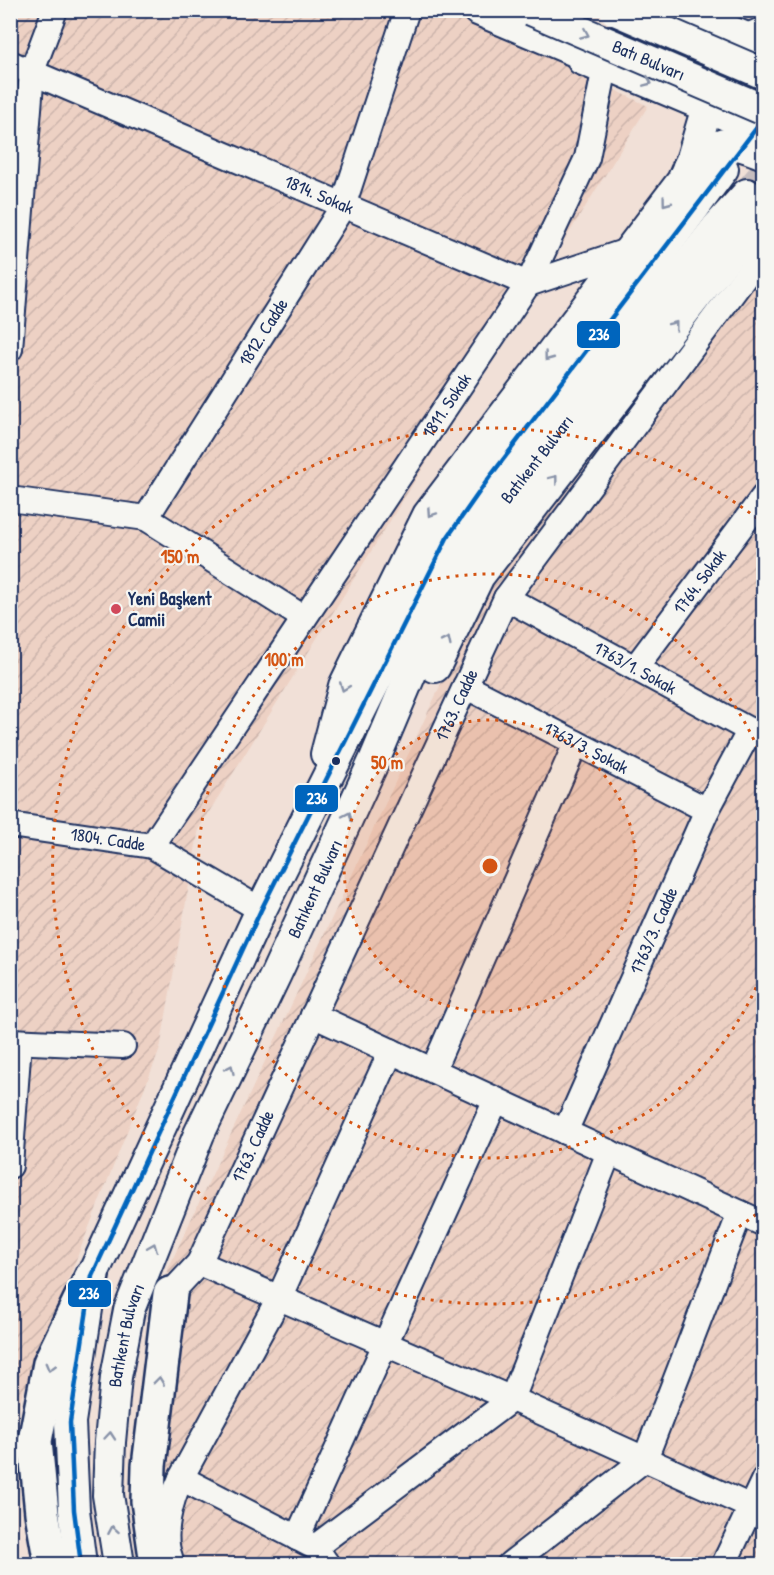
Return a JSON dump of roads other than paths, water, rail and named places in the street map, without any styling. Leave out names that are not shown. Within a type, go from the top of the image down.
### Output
[{"type":"highway","points":[[51,1564],[42,1513],[35,1441],[50,1363],[92,1276]]},
{"type":"highway","points":[[157,1564],[148,1501],[149,1466],[170,1294]]},
{"type":"main road","points":[[478,10],[764,130]]},
{"type":"main road","name":"Batı Bulvarı","points":[[531,10],[764,110]]},
{"type":"main road","name":"Batı Bulvarı","points":[[615,10],[764,74]]},
{"type":"main road","points":[[310,812],[344,686],[428,515],[682,181],[707,107],[758,38],[679,10]]},
{"type":"main road","points":[[688,167],[719,145],[732,142],[764,154]]},
{"type":"main road","name":"Batıkent Bulvarı","points":[[81,1564],[74,1510],[70,1422],[92,1276],[261,910],[447,538],[489,478],[574,369],[723,169]]},
{"type":"main road","name":"Batıkent Bulvarı","points":[[119,1564],[108,1495],[110,1442],[116,1377],[129,1310],[199,1134],[374,761],[436,614],[476,538],[718,226],[755,205]]},
{"type":"main road","points":[[116,1377],[146,1324],[170,1294]]},
{"type":"street","points":[[10,349],[21,67],[55,10]]},
{"type":"street","name":"1812. Cadde","points":[[146,518],[342,206],[407,10]]},
{"type":"street","name":"1811. Sokak","points":[[152,846],[528,284],[587,158],[604,72],[459,10]]},
{"type":"street","name":"1814. Sokak","points":[[21,67],[528,284]]},
{"type":"street","points":[[528,284],[630,250]]},
{"type":"street","name":"1763. Cadde","points":[[170,1294],[199,1263],[506,598],[764,251]]},
{"type":"street","name":"1764. Sokak","points":[[635,668],[764,496]]},
{"type":"street","points":[[10,499],[146,518],[304,618]]},
{"type":"street","name":"1763/1. Sokak","points":[[506,598],[759,732]]},
{"type":"street","name":"1763/3. Sokak","points":[[465,686],[707,810]]},
{"type":"street","name":"1763/3. Cadde","points":[[564,1132],[707,810],[759,732]]},
{"type":"street","points":[[433,1070],[576,743]]},
{"type":"street","name":"1804. Cadde","points":[[10,825],[152,846],[261,910]]},
{"type":"street","points":[[313,1015],[757,1220],[645,1459],[510,1564]]},
{"type":"street","points":[[10,1166],[15,1042],[123,1046]]},
{"type":"street","points":[[173,1564],[166,1548],[170,1502],[279,1298],[391,1051]]},
{"type":"street","points":[[313,1550],[385,1344],[496,1100]]},
{"type":"street","points":[[313,1550],[512,1399],[609,1152]]},
{"type":"street","points":[[199,1263],[512,1399],[751,1507]]},
{"type":"street","points":[[181,1478],[313,1550]]},
{"type":"street","points":[[724,1564],[764,1479]]},
{"type":"tunnel","points":[[747,194],[764,174]]},
{"type":"place","name":"Yeni Başkent Camii","points":[[116,609]]}]
